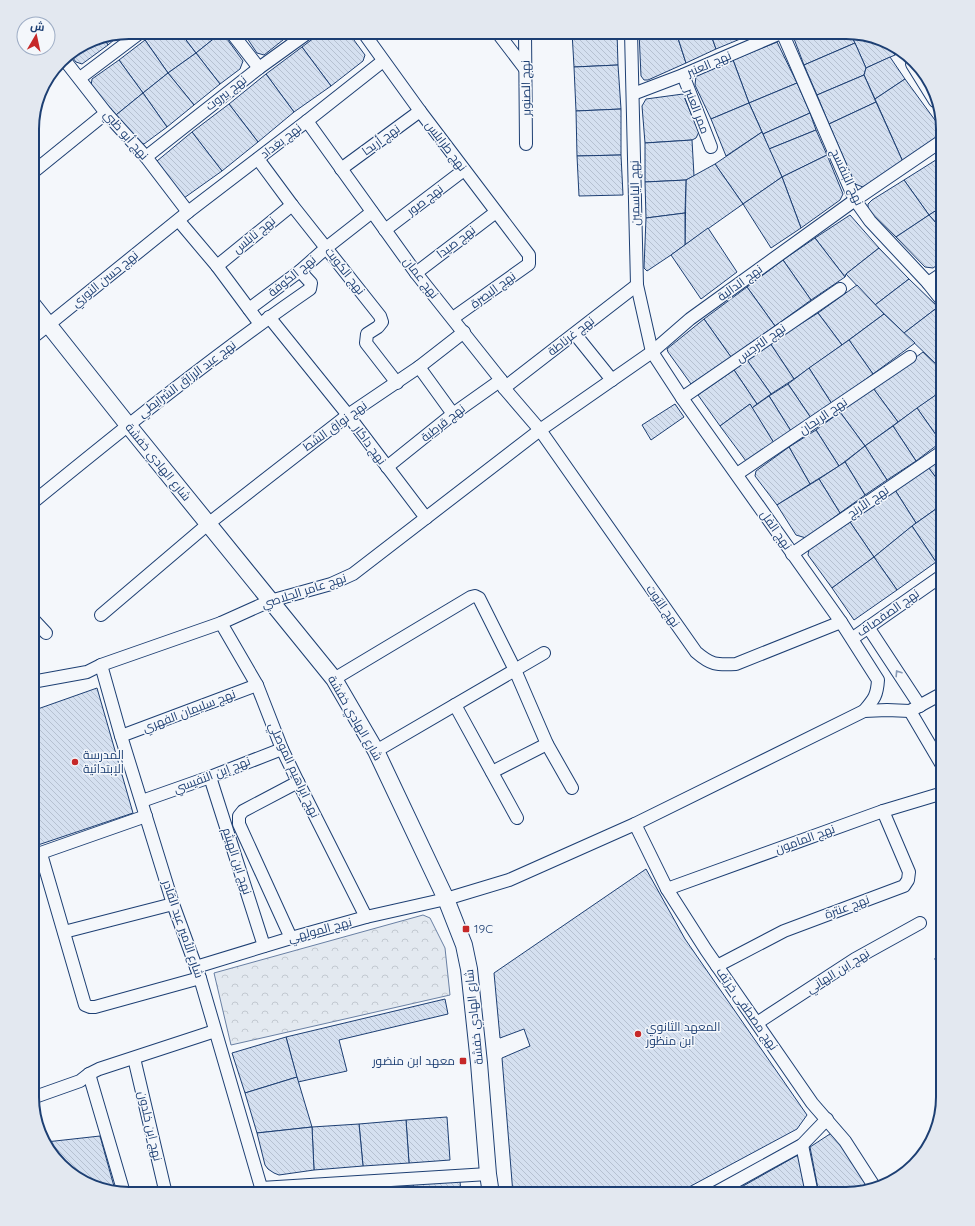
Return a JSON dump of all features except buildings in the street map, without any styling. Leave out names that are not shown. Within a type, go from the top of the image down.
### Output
[{"type":"street","points":[[80,78],[132,39]]},
{"type":"street","points":[[236,39],[259,68]]},
{"type":"street","name":"نهج بيروت","points":[[146,157],[259,68],[299,39]]},
{"type":"street","name":"نهج طرابلس","points":[[368,39],[464,170],[529,255],[530,259]]},
{"type":"street","points":[[502,39],[526,70]]},
{"type":"street","name":"نهج الصنوبر","points":[[525,39],[526,144]]},
{"type":"street","name":"نهج الياسمين","points":[[631,39],[637,285],[652,352]]},
{"type":"street","name":"نهج العنبر","points":[[633,94],[683,75],[766,39]]},
{"type":"street","name":"نهج البنفسج","points":[[785,39],[855,200],[870,221],[936,293]]},
{"type":"street","name":"نهج بغداد","points":[[178,221],[383,61]]},
{"type":"street","name":"نهج أبو ظبي","points":[[68,63],[106,113],[146,157],[188,212]]},
{"type":"street","name":"ممر العنبر","points":[[683,75],[711,148]]},
{"type":"street","name":"نهج أريحا","points":[[341,169],[420,111]]},
{"type":"street","points":[[39,167],[106,113]]},
{"type":"street","name":"نهج عمان","points":[[307,121],[416,273],[540,430]]},
{"type":"street","name":"نهج الدالية","points":[[540,430],[652,352],[690,320],[855,200],[936,145]]},
{"type":"street","name":"نهج الكويت","points":[[258,159],[292,205],[380,316],[382,322],[378,327],[367,334],[366,343],[397,383]]},
{"type":"street","name":"نهج صور","points":[[385,230],[464,170]]},
{"type":"street","name":"نهج نابلس","points":[[216,266],[292,205]]},
{"type":"street","name":"نهج الكوفة","points":[[249,309],[300,271],[326,248],[372,212]]},
{"type":"street","name":"نهج صيدا","points":[[416,273],[496,212]]},
{"type":"street","points":[[178,221],[216,266],[249,309],[264,321]]},
{"type":"street","name":"نهج حسن النوري","points":[[39,333],[178,221]]},
{"type":"street","name":"نهج البصرة","points":[[453,318],[529,264],[530,259]]},
{"type":"street","name":"نهج عبد الرزاق الشرايطي","points":[[39,497],[128,425],[264,321],[310,289],[311,283],[300,271]]},
{"type":"street","points":[[928,283],[936,278]]},
{"type":"street","name":"نهج غرناطة","points":[[503,384],[575,334],[637,285]]},
{"type":"street","name":"نهج النرجس","points":[[682,398],[840,289]]},
{"type":"street","name":"شارع الهادي خفشة","points":[[39,313],[334,679],[376,751],[446,899],[464,945],[469,969],[490,1187]]},
{"type":"street","name":"نهج داكار","points":[[264,321],[348,414],[426,518]]},
{"type":"street","name":"نهج نواق الشط","points":[[101,616],[208,524],[348,414],[397,383],[464,332]]},
{"type":"street","points":[[575,334],[612,380]]},
{"type":"street","name":"نهج الفل","points":[[652,352],[682,398],[853,638],[878,680],[878,690],[874,700],[864,711]]},
{"type":"street","name":"نهج الريحان","points":[[737,474],[910,358]]},
{"type":"street","points":[[419,367],[453,414]]},
{"type":"street","name":"نهج قرطبة","points":[[387,467],[453,414],[503,384]]},
{"type":"street","name":"نهج عامر الجلاصي","points":[[39,681],[88,672],[101,665],[221,623],[270,601],[331,584],[353,574],[540,430]]},
{"type":"street","name":"نهج التوت","points":[[540,430],[696,652],[707,662],[736,664],[841,622]]},
{"type":"street","name":"نهج الأرنج","points":[[792,554],[936,456]]},
{"type":"street","name":"نهج الصفصاف","points":[[853,638],[936,580]]},
{"type":"street","points":[[334,679],[475,596],[479,598],[515,670],[547,744],[572,788]]},
{"type":"street","name":"نهج ابراهيم الموصلي","points":[[221,623],[257,686],[282,748],[298,782],[366,917]]},
{"type":"street","points":[[39,626],[46,633]]},
{"type":"street","points":[[868,627],[915,709],[936,752]]},
{"type":"street","points":[[376,751],[544,653]]},
{"type":"street","name":"شارع الأمير عبد القادر","points":[[101,665],[121,736],[173,904],[200,978],[261,1187]]},
{"type":"street","name":"نهج سليمان الفهري","points":[[121,736],[257,686]]},
{"type":"street","points":[[864,711],[915,709],[936,697]]},
{"type":"street","points":[[455,705],[517,818]]},
{"type":"street","name":"نهج المولهي","points":[[196,966],[366,917],[446,899],[509,880],[635,824],[864,711]]},
{"type":"street","points":[[492,772],[547,744]]},
{"type":"street","name":"نهج إبن النفيسي","points":[[142,801],[210,777],[282,748]]},
{"type":"street","name":"نهج ابن الهيثم","points":[[210,777],[264,946]]},
{"type":"street","points":[[291,938],[239,824],[240,816],[243,811],[298,782]]},
{"type":"street","name":"نهج المامون","points":[[667,889],[883,811],[936,795]]},
{"type":"street","name":"نهج عنترة","points":[[717,966],[784,930],[904,886],[908,880],[909,872],[883,811]]},
{"type":"street","points":[[39,854],[146,816]]},
{"type":"street","name":"نهج مصطفى خريّف","points":[[635,824],[667,889],[717,966],[812,1103],[845,1141],[872,1183]]},
{"type":"street","points":[[39,861],[64,932],[86,1005],[95,1007],[200,978]]},
{"type":"street","points":[[64,932],[173,904]]},
{"type":"street","name":"نهج ابن الهاني","points":[[757,1023],[855,959],[920,923]]},
{"type":"street","points":[[39,1096],[80,1081],[99,1069],[216,1031]]},
{"type":"street","name":"نهج ابن خلدون","points":[[134,1058],[164,1187]]},
{"type":"street","points":[[89,1074],[122,1186]]},
{"type":"street","points":[[727,1187],[802,1145],[826,1119]]},
{"type":"street","points":[[802,1145],[811,1187]]},
{"type":"street","points":[[315,1187],[488,1174]]},
{"type":"green space","points":[[423,915],[430,918],[445,948],[450,995],[231,1045],[214,973]]},
{"type":"place","name":"المدرسة الإبتدائية","points":[[75,762]]},
{"type":"place","name":"19C","points":[[466,929]]},
{"type":"place","name":"المعهد الثانوي ابن منظور","points":[[638,1034]]},
{"type":"place","name":"معهد ابن منضور","points":[[463,1061]]}]
